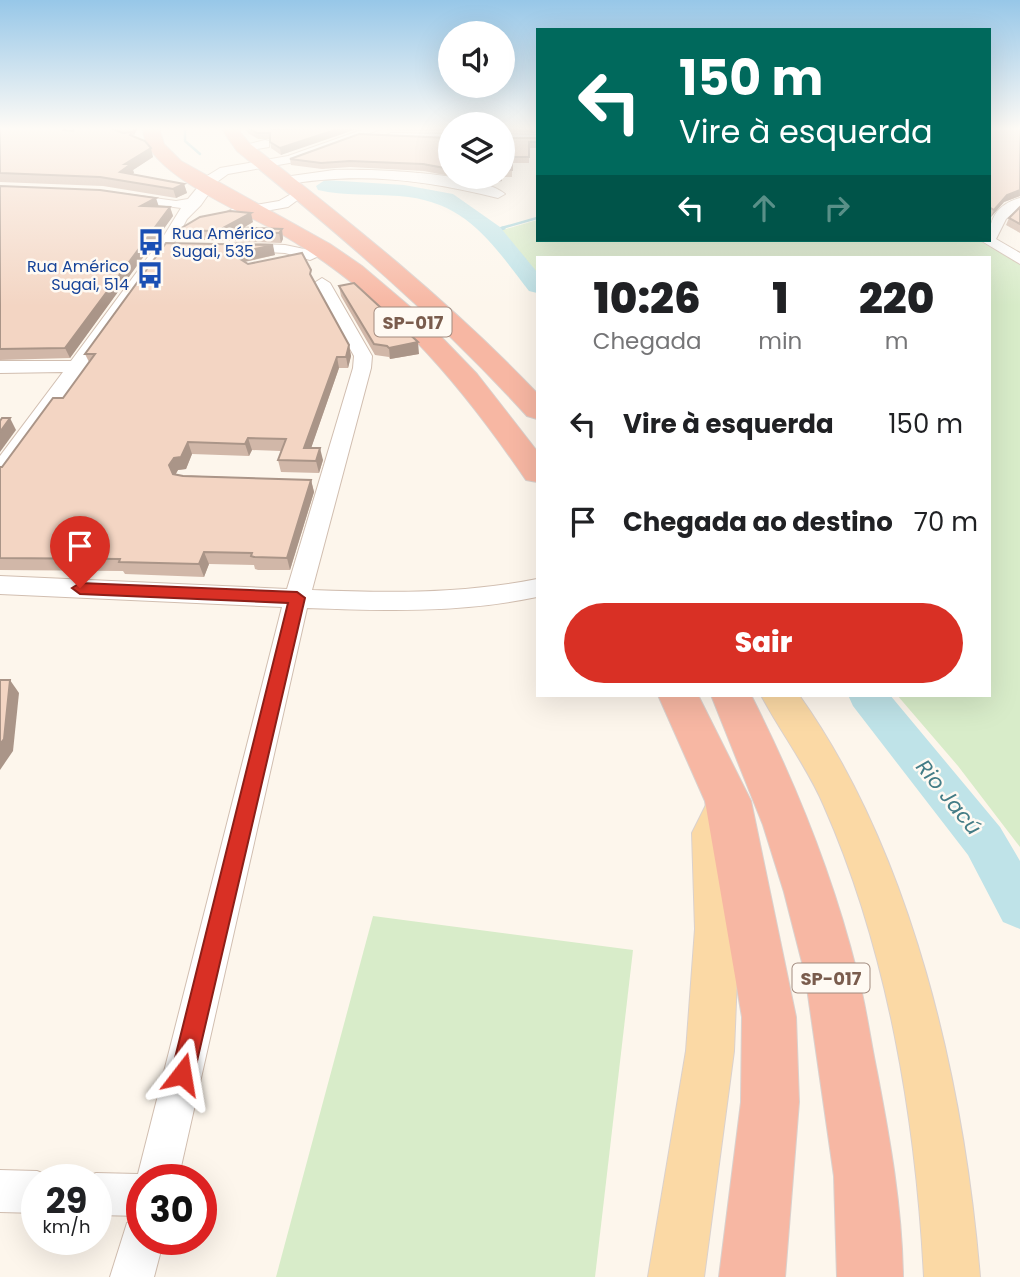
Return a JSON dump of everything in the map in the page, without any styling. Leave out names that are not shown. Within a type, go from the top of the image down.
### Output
[{"type":"highway","name":"SP-017","points":[[187,188],[200,210],[252,211],[386,298],[416,325],[483,399],[536,472]]},
{"type":"highway","name":"SP-017","points":[[293,188],[391,266],[445,315],[536,409]]},
{"type":"highway","name":"SP-017","points":[[679,697],[728,801],[769,1017],[770,1102],[752,1277]]},
{"type":"highway","name":"SP-017","points":[[732,697],[764,761],[795,849],[828,962],[865,1168],[871,1247],[870,1277]]},
{"type":"main road","points":[[780,697],[818,753],[855,825],[901,964],[932,1101],[952,1277]]},
{"type":"main road","points":[[676,1277],[710,1051],[716,929],[712,833],[728,801]]},
{"type":"street","points":[[0,471],[167,241],[200,210],[209,188]]},
{"type":"street","points":[[103,193],[200,210],[252,211],[284,204],[292,188]]},
{"type":"street","points":[[479,188],[498,194]]},
{"type":"street","points":[[991,232],[998,216],[1018,195]]},
{"type":"street","points":[[167,241],[188,247]]},
{"type":"street","points":[[991,241],[1019,257]]},
{"type":"street","points":[[226,247],[317,253]]},
{"type":"street","points":[[266,265],[317,253]]},
{"type":"street","points":[[161,1164],[297,598],[316,483],[362,368],[363,356],[322,284]]},
{"type":"street","points":[[0,367],[77,366]]},
{"type":"street","points":[[0,585],[426,602],[488,598],[536,588]]},
{"type":"street","points":[[0,1191],[21,1192]]},
{"type":"street","points":[[132,1277],[138,1255]]},
{"type":"green space","points":[[536,220],[536,242],[982,242],[1020,264],[1020,847],[958,766],[899,697],[991,697],[991,256],[536,256],[536,274],[499,231]]},
{"type":"green space","points":[[373,916],[633,950],[595,1277],[276,1277]]},
{"type":"building","points":[[0,188],[100,190],[156,198],[141,206],[170,207],[65,348],[0,349]]},
{"type":"building","points":[[991,188],[1020,188],[1007,195],[994,210],[991,208]]},
{"type":"building","points":[[1020,207],[1020,224],[1009,218]]},
{"type":"building","points":[[230,211],[251,213],[225,227],[282,229],[279,233],[178,230],[200,217]]},
{"type":"building","points":[[166,243],[273,245],[241,252],[237,257],[248,264],[302,253],[311,270],[310,274],[349,345],[346,357],[337,357],[304,448],[320,448],[316,461],[278,460],[286,439],[248,438],[245,444],[188,442],[181,457],[174,458],[169,465],[173,474],[183,476],[311,480],[287,558],[254,557],[251,556],[252,553],[204,552],[199,564],[119,562],[120,559],[0,558],[0,467],[53,398],[63,398],[95,354],[85,354]]},
{"type":"building","points":[[354,283],[418,342],[389,348],[374,344],[339,286]]},
{"type":"building","points":[[2,418],[10,418],[0,432],[0,421]]},
{"type":"building","points":[[0,680],[10,680],[4,739],[0,744]]},
{"type":"waterway","name":"Rio Jacú","points":[[350,188],[404,191],[446,198],[493,231],[536,285]]},
{"type":"waterway","points":[[498,229],[536,218]]},
{"type":"waterway","points":[[493,231],[504,228]]},
{"type":"waterway","name":"Rio Jacú","points":[[869,697],[984,841],[1020,906]]},
{"type":"place","name":"Rua Américo Sugai, 535","points":[[151,242]]},
{"type":"place","name":"Rua Américo Sugai, 514","points":[[150,275]]},
{"type":"route","points":[[80,588],[297,598],[182,1074]]}]
